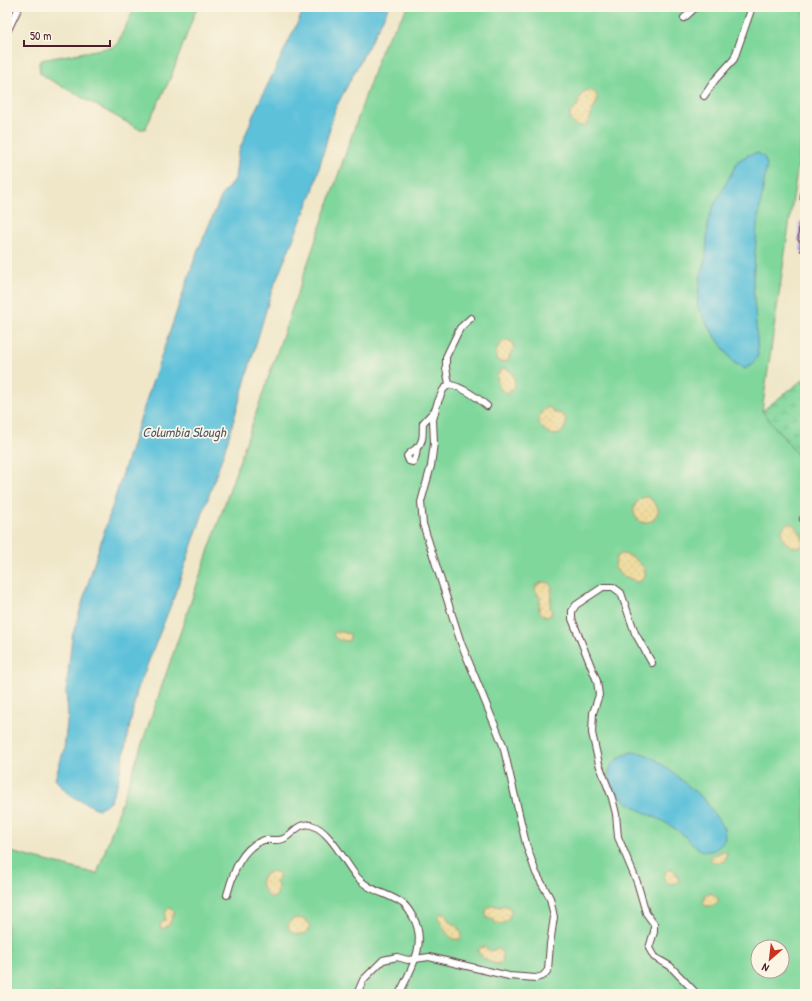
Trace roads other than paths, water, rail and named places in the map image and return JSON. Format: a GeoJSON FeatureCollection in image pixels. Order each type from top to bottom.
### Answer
{"type":"FeatureCollection","features":[{"type":"Feature","properties":{"kind":"lane"},"geometry":{"type":"LineString","coordinates":[[7,32],[19,7]]}},
{"type":"Feature","properties":{"kind":"lane"},"geometry":{"type":"LineString","coordinates":[[684,18],[696,7]]}},
{"type":"Feature","properties":{"kind":"lane"},"geometry":{"type":"LineString","coordinates":[[704,96],[715,80],[734,60],[752,7]]}},
{"type":"Feature","properties":{"kind":"lane"},"geometry":{"type":"LineString","coordinates":[[449,384],[446,368],[446,357],[460,328],[471,318]]}},
{"type":"Feature","properties":{"kind":"lane"},"geometry":{"type":"LineString","coordinates":[[449,384],[458,386],[487,406]]}},
{"type":"Feature","properties":{"kind":"lane"},"geometry":{"type":"LineString","coordinates":[[357,994],[363,980],[383,960],[397,957],[408,960],[429,957],[510,976],[536,978],[543,976],[548,970],[554,916],[550,898],[536,873],[526,844],[503,745],[461,643],[423,524],[421,502],[431,466],[434,443],[433,420],[443,390],[449,384]]}},
{"type":"Feature","properties":{"kind":"lane"},"geometry":{"type":"LineString","coordinates":[[417,447],[423,435],[422,423],[436,409]]}},
{"type":"Feature","properties":{"kind":"lane"},"geometry":{"type":"LineString","coordinates":[[652,663],[635,633],[620,593],[613,587],[603,587],[576,605],[572,611],[572,619],[597,680],[599,695],[593,713],[592,733],[598,764],[612,798],[616,814],[618,838],[637,882],[646,913],[654,924],[654,932],[649,948],[654,957],[670,966],[697,994]]}},
{"type":"Feature","properties":{"kind":"lane"},"geometry":{"type":"LineString","coordinates":[[226,895],[239,860],[256,843],[285,838],[302,825],[311,825],[318,829],[327,837],[358,877],[367,886],[402,903],[410,910],[416,921],[420,937],[418,951],[399,994]]}},
{"type":"Feature","properties":{"kind":"water","name":"Columbia Slough"},"geometry":{"type":"Polygon","coordinates":[[[305,7],[389,7],[335,109],[313,191],[271,293],[227,443],[174,597],[137,691],[118,782],[110,802],[98,809],[69,795],[55,779],[64,749],[68,714],[66,692],[72,637],[148,395],[196,255],[222,195],[235,179],[238,154],[254,113],[305,7]]]}},
{"type":"Feature","properties":{"kind":"water"},"geometry":{"type":"Polygon","coordinates":[[[758,153],[764,157],[767,164],[757,226],[753,281],[758,355],[753,364],[745,369],[733,362],[708,326],[697,305],[700,279],[706,257],[708,221],[713,207],[738,161],[748,155],[758,153]]]}},
{"type":"Feature","properties":{"kind":"water"},"geometry":{"type":"Polygon","coordinates":[[[631,752],[642,753],[655,759],[705,800],[724,829],[725,839],[719,846],[711,851],[699,849],[694,846],[684,835],[663,821],[635,807],[621,797],[610,780],[610,768],[615,761],[631,752]]]}}]}
